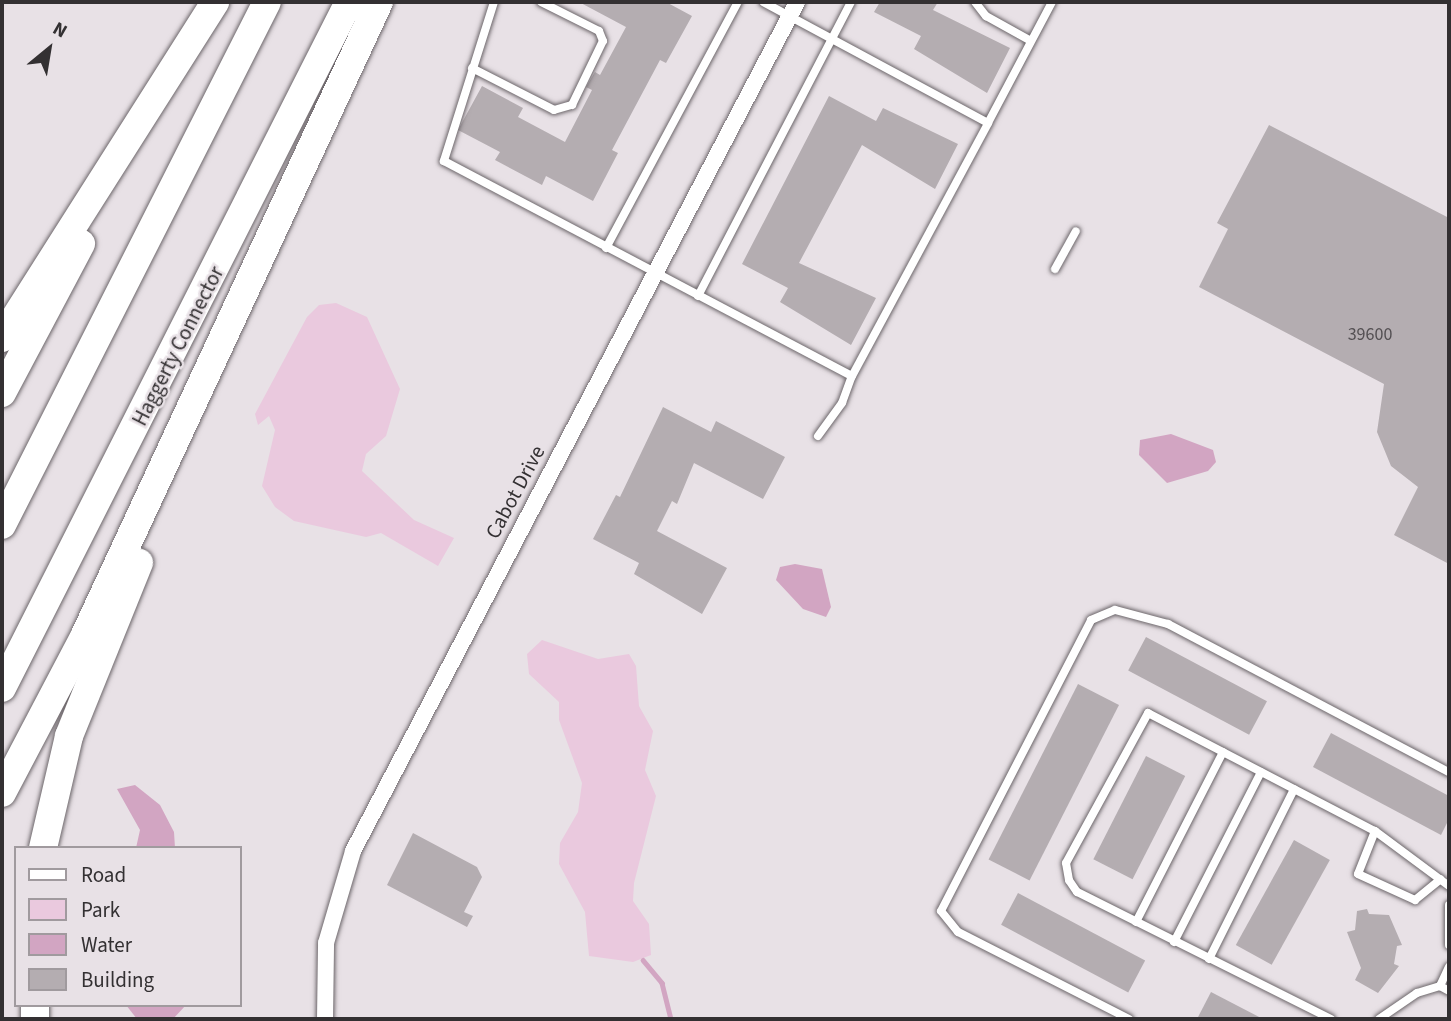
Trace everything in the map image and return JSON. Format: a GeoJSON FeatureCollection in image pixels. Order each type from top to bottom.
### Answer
{"type":"FeatureCollection","features":[{"type":"Feature","properties":{"kind":"highway"},"geometry":{"type":"LineString","coordinates":[[2,338],[168,81],[215,2]]}},
{"type":"Feature","properties":{"kind":"highway"},"geometry":{"type":"LineString","coordinates":[[2,525],[267,2]]}},
{"type":"Feature","properties":{"kind":"highway","name":"Haggerty Connector"},"geometry":{"type":"LineString","coordinates":[[2,688],[349,2]]}},
{"type":"Feature","properties":{"kind":"highway"},"geometry":{"type":"LineString","coordinates":[[2,793],[84,637],[379,2]]}},
{"type":"Feature","properties":{"kind":"highway"},"geometry":{"type":"LineString","coordinates":[[2,393],[168,81]]}},
{"type":"Feature","properties":{"kind":"highway"},"geometry":{"type":"LineString","coordinates":[[43,846],[69,736],[185,449],[221,344]]}},
{"type":"Feature","properties":{"kind":"street","name":"Cabot Drive"},"geometry":{"type":"LineString","coordinates":[[325,1019],[326,943],[354,851],[797,2]]}},
{"type":"Feature","properties":{"kind":"lane"},"geometry":{"type":"LineString","coordinates":[[494,2],[444,160],[653,274],[852,376]]}},
{"type":"Feature","properties":{"kind":"lane"},"geometry":{"type":"LineString","coordinates":[[472,68],[554,110],[572,106],[603,41],[598,31],[541,2]]}},
{"type":"Feature","properties":{"kind":"lane"},"geometry":{"type":"LineString","coordinates":[[606,248],[738,2]]}},
{"type":"Feature","properties":{"kind":"lane"},"geometry":{"type":"LineString","coordinates":[[762,2],[988,122]]}},
{"type":"Feature","properties":{"kind":"lane"},"geometry":{"type":"LineString","coordinates":[[698,296],[851,2]]}},
{"type":"Feature","properties":{"kind":"lane"},"geometry":{"type":"LineString","coordinates":[[975,2],[986,16],[1031,41]]}},
{"type":"Feature","properties":{"kind":"lane"},"geometry":{"type":"LineString","coordinates":[[818,436],[842,402],[852,376],[1052,2]]}},
{"type":"Feature","properties":{"kind":"lane"},"geometry":{"type":"LineString","coordinates":[[1055,269],[1076,231]]}},
{"type":"Feature","properties":{"kind":"lane"},"geometry":{"type":"LineString","coordinates":[[1129,1019],[958,932],[941,911],[1091,621],[1115,610],[1168,624],[1449,772]]}},
{"type":"Feature","properties":{"kind":"lane"},"geometry":{"type":"LineString","coordinates":[[1331,1019],[1077,892],[1066,863],[1148,713],[1375,831],[1449,886]]}},
{"type":"Feature","properties":{"kind":"lane"},"geometry":{"type":"LineString","coordinates":[[1136,922],[1223,752]]}},
{"type":"Feature","properties":{"kind":"lane"},"geometry":{"type":"LineString","coordinates":[[1174,942],[1261,772]]}},
{"type":"Feature","properties":{"kind":"lane"},"geometry":{"type":"LineString","coordinates":[[1209,959],[1294,789]]}},
{"type":"Feature","properties":{"kind":"lane"},"geometry":{"type":"LineString","coordinates":[[1375,831],[1358,874],[1415,900],[1441,879]]}},
{"type":"Feature","properties":{"kind":"lane"},"geometry":{"type":"LineString","coordinates":[[1449,905],[1449,945]]}},
{"type":"Feature","properties":{"kind":"lane"},"geometry":{"type":"LineString","coordinates":[[1440,986],[1449,967]]}},
{"type":"Feature","properties":{"kind":"lane"},"geometry":{"type":"LineString","coordinates":[[1379,1019],[1417,993],[1440,986],[1449,991]]}},
{"type":"Feature","properties":{"kind":"green space"},"geometry":{"type":"Polygon","coordinates":[[[336,303],[367,317],[400,389],[386,436],[366,454],[362,471],[414,520],[454,538],[438,566],[381,533],[366,537],[294,521],[275,507],[262,486],[275,430],[269,416],[258,425],[255,414],[307,317],[319,305],[336,303]]]}},
{"type":"Feature","properties":{"kind":"green space"},"geometry":{"type":"Polygon","coordinates":[[[542,640],[598,659],[629,654],[636,666],[639,706],[653,731],[645,770],[656,796],[634,883],[633,901],[649,924],[651,955],[633,962],[589,956],[585,912],[559,864],[560,843],[578,812],[582,783],[559,720],[559,702],[529,674],[527,654],[542,640]]]}},
{"type":"Feature","properties":{"kind":"water"},"geometry":{"type":"Polygon","coordinates":[[[1171,434],[1213,450],[1216,462],[1208,471],[1167,483],[1139,455],[1140,440],[1171,434]]]}},
{"type":"Feature","properties":{"kind":"water"},"geometry":{"type":"Polygon","coordinates":[[[795,564],[822,569],[831,607],[826,617],[803,609],[776,580],[780,567],[795,564]]]}},
{"type":"Feature","properties":{"kind":"water"},"geometry":{"type":"Polygon","coordinates":[[[135,785],[160,805],[174,832],[175,846],[136,846],[140,830],[117,789],[135,785]]]}},
{"type":"Feature","properties":{"kind":"water"},"geometry":{"type":"Polygon","coordinates":[[[128,1007],[184,1007],[173,1019],[137,1019],[128,1007]]]}},
{"type":"Feature","properties":{"kind":"building"},"geometry":{"type":"Polygon","coordinates":[[[579,2],[666,2],[692,16],[666,63],[660,60],[612,150],[618,153],[593,201],[546,176],[542,185],[495,160],[500,152],[458,130],[482,86],[523,108],[518,117],[565,142],[592,90],[586,87],[595,72],[600,75],[626,27],[579,2]]]}},
{"type":"Feature","properties":{"kind":"building"},"geometry":{"type":"Polygon","coordinates":[[[880,2],[938,2],[933,10],[1010,48],[987,93],[914,49],[921,36],[874,12],[880,2]]]}},
{"type":"Feature","properties":{"kind":"building"},"geometry":{"type":"Polygon","coordinates":[[[829,96],[876,121],[883,108],[958,144],[935,189],[862,145],[799,263],[876,298],[851,345],[780,302],[788,288],[742,264],[829,96]]]}},
{"type":"Feature","properties":{"kind":"building"},"geometry":{"type":"Polygon","coordinates":[[[1269,125],[1449,218],[1449,564],[1394,535],[1418,487],[1391,466],[1377,432],[1384,384],[1199,287],[1228,229],[1217,223],[1269,125]]]}},
{"type":"Feature","properties":{"kind":"building"},"geometry":{"type":"Polygon","coordinates":[[[663,407],[711,432],[716,421],[785,457],[763,499],[694,463],[677,504],[672,501],[657,531],[727,568],[702,614],[634,574],[639,563],[593,539],[616,495],[620,497],[663,407]]]}},
{"type":"Feature","properties":{"kind":"building"},"geometry":{"type":"Polygon","coordinates":[[[1146,637],[1267,701],[1249,735],[1128,671],[1146,637]]]}},
{"type":"Feature","properties":{"kind":"building"},"geometry":{"type":"Polygon","coordinates":[[[1078,684],[1119,705],[1030,880],[989,860],[1078,684]]]}},
{"type":"Feature","properties":{"kind":"building"},"geometry":{"type":"Polygon","coordinates":[[[1331,733],[1449,796],[1449,819],[1441,835],[1313,767],[1331,733]]]}},
{"type":"Feature","properties":{"kind":"building"},"geometry":{"type":"Polygon","coordinates":[[[1146,756],[1185,776],[1133,879],[1093,859],[1146,756]]]}},
{"type":"Feature","properties":{"kind":"building"},"geometry":{"type":"Polygon","coordinates":[[[413,833],[477,867],[482,877],[464,912],[473,916],[467,927],[387,885],[413,833]]]}},
{"type":"Feature","properties":{"kind":"building"},"geometry":{"type":"Polygon","coordinates":[[[1294,840],[1330,860],[1272,965],[1236,945],[1294,840]]]}},
{"type":"Feature","properties":{"kind":"building"},"geometry":{"type":"Polygon","coordinates":[[[1018,893],[1145,961],[1128,992],[1001,925],[1018,893]]]}},
{"type":"Feature","properties":{"kind":"building"},"geometry":{"type":"Polygon","coordinates":[[[1367,909],[1369,914],[1389,915],[1402,945],[1397,946],[1394,964],[1399,966],[1378,993],[1355,980],[1361,968],[1347,932],[1355,930],[1357,911],[1367,909]]]}},
{"type":"Feature","properties":{"kind":"building"},"geometry":{"type":"Polygon","coordinates":[[[1211,992],[1263,1019],[1197,1019],[1211,992]]]}},
{"type":"Feature","properties":{"kind":"waterway"},"geometry":{"type":"LineString","coordinates":[[643,960],[662,983],[671,1019]]}}]}
